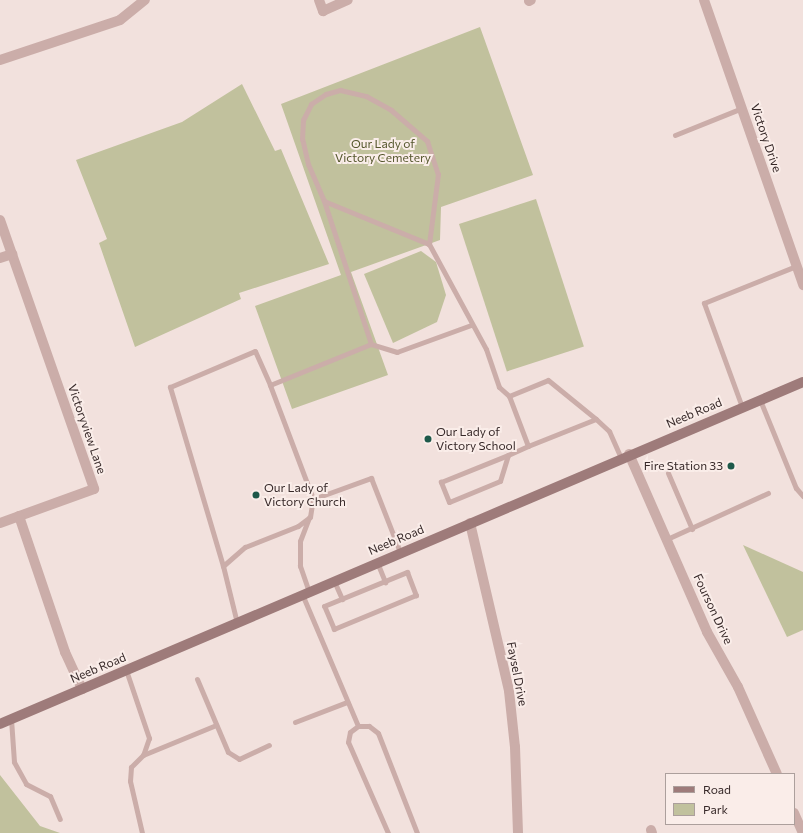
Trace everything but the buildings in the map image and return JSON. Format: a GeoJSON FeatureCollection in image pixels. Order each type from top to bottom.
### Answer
{"type":"FeatureCollection","features":[{"type":"Feature","properties":{"kind":"street"},"geometry":{"type":"LineString","coordinates":[[0,60],[120,20],[145,0]]}},
{"type":"Feature","properties":{"kind":"street"},"geometry":{"type":"LineString","coordinates":[[319,0],[322,11],[348,0]]}},
{"type":"Feature","properties":{"kind":"street","name":"Victory Drive"},"geometry":{"type":"LineString","coordinates":[[704,0],[803,285]]}},
{"type":"Feature","properties":{"kind":"street","name":"Victoryview Lane"},"geometry":{"type":"LineString","coordinates":[[0,220],[94,489],[19,516]]}},
{"type":"Feature","properties":{"kind":"street"},"geometry":{"type":"LineString","coordinates":[[0,258],[12,254]]}},
{"type":"Feature","properties":{"kind":"street","name":"Neeb Road"},"geometry":{"type":"LineString","coordinates":[[0,724],[625,456],[803,382]]}},
{"type":"Feature","properties":{"kind":"street","name":"Fourson Drive"},"geometry":{"type":"LineString","coordinates":[[625,456],[667,539],[707,632],[738,687],[777,773]]}},
{"type":"Feature","properties":{"kind":"street"},"geometry":{"type":"LineString","coordinates":[[0,523],[19,516],[65,652],[82,689]]}},
{"type":"Feature","properties":{"kind":"street","name":"Faysel Drive"},"geometry":{"type":"LineString","coordinates":[[470,523],[509,691],[515,747],[518,833]]}},
{"type":"Feature","properties":{"kind":"street"},"geometry":{"type":"LineString","coordinates":[[795,815],[803,833]]}},
{"type":"Feature","properties":{"kind":"lane"},"geometry":{"type":"LineString","coordinates":[[371,344],[324,200],[308,164],[302,139],[303,120],[311,104],[326,94],[340,90],[366,96],[391,110],[427,141],[438,174],[429,244],[471,325],[486,349],[499,387],[510,396],[528,446]]}},
{"type":"Feature","properties":{"kind":"lane"},"geometry":{"type":"LineString","coordinates":[[675,135],[742,108]]}},
{"type":"Feature","properties":{"kind":"lane"},"geometry":{"type":"LineString","coordinates":[[324,200],[429,244]]}},
{"type":"Feature","properties":{"kind":"lane"},"geometry":{"type":"LineString","coordinates":[[742,407],[704,303],[796,266]]}},
{"type":"Feature","properties":{"kind":"lane"},"geometry":{"type":"LineString","coordinates":[[270,385],[371,344],[397,352],[471,325]]}},
{"type":"Feature","properties":{"kind":"lane"},"geometry":{"type":"LineString","coordinates":[[237,623],[223,566],[170,387],[255,351],[270,385],[313,499],[310,517],[300,541],[300,566],[306,593],[347,702],[358,726]]}},
{"type":"Feature","properties":{"kind":"lane"},"geometry":{"type":"LineString","coordinates":[[510,396],[548,380],[609,431],[625,456]]}},
{"type":"Feature","properties":{"kind":"lane"},"geometry":{"type":"LineString","coordinates":[[760,400],[796,488],[803,496]]}},
{"type":"Feature","properties":{"kind":"lane"},"geometry":{"type":"LineString","coordinates":[[508,455],[500,481],[449,502],[441,482],[596,419]]}},
{"type":"Feature","properties":{"kind":"lane"},"geometry":{"type":"LineString","coordinates":[[668,473],[692,529]]}},
{"type":"Feature","properties":{"kind":"lane"},"geometry":{"type":"LineString","coordinates":[[313,499],[372,478],[400,552]]}},
{"type":"Feature","properties":{"kind":"lane"},"geometry":{"type":"LineString","coordinates":[[667,539],[692,529],[768,493]]}},
{"type":"Feature","properties":{"kind":"lane"},"geometry":{"type":"LineString","coordinates":[[223,566],[245,547],[298,526],[310,517]]}},
{"type":"Feature","properties":{"kind":"lane"},"geometry":{"type":"LineString","coordinates":[[377,562],[385,582]]}},
{"type":"Feature","properties":{"kind":"lane"},"geometry":{"type":"LineString","coordinates":[[407,572],[416,594],[334,629],[324,606],[385,582],[407,572]]}},
{"type":"Feature","properties":{"kind":"lane"},"geometry":{"type":"LineString","coordinates":[[334,581],[342,599]]}},
{"type":"Feature","properties":{"kind":"lane"},"geometry":{"type":"LineString","coordinates":[[126,670],[149,738],[143,755]]}},
{"type":"Feature","properties":{"kind":"lane"},"geometry":{"type":"LineString","coordinates":[[197,679],[228,752],[239,759],[269,745]]}},
{"type":"Feature","properties":{"kind":"lane"},"geometry":{"type":"LineString","coordinates":[[295,722],[347,702]]}},
{"type":"Feature","properties":{"kind":"lane"},"geometry":{"type":"LineString","coordinates":[[12,719],[14,762],[26,784],[50,796],[60,819]]}},
{"type":"Feature","properties":{"kind":"lane"},"geometry":{"type":"LineString","coordinates":[[142,833],[130,781],[131,767],[143,755],[216,725]]}},
{"type":"Feature","properties":{"kind":"lane"},"geometry":{"type":"LineString","coordinates":[[388,833],[348,742],[350,732],[358,726],[369,726],[378,733],[416,833]]}},
{"type":"Feature","properties":{"kind":"green space","name":"Our Lady of Victory Cemetery"},"geometry":{"type":"Polygon","coordinates":[[[480,27],[533,175],[441,207],[440,240],[351,272],[388,375],[292,409],[255,306],[341,275],[281,104],[480,27]]]}},
{"type":"Feature","properties":{"kind":"green space"},"geometry":{"type":"Polygon","coordinates":[[[242,84],[275,151],[281,149],[329,264],[239,293],[241,299],[135,347],[99,243],[107,239],[76,160],[182,122],[242,84]]]}},
{"type":"Feature","properties":{"kind":"green space"},"geometry":{"type":"Polygon","coordinates":[[[536,199],[584,346],[507,371],[459,224],[536,199]]]}},
{"type":"Feature","properties":{"kind":"green space"},"geometry":{"type":"Polygon","coordinates":[[[421,251],[436,262],[446,295],[437,322],[393,343],[364,274],[421,251]]]}},
{"type":"Feature","properties":{"kind":"green space"},"geometry":{"type":"Polygon","coordinates":[[[743,545],[803,572],[803,630],[787,637],[743,545]]]}},
{"type":"Feature","properties":{"kind":"green space"},"geometry":{"type":"Polygon","coordinates":[[[0,775],[40,826],[60,833],[0,833],[0,775]]]}},
{"type":"Feature","properties":{"kind":"place","name":"Our Lady of Victory School"},"geometry":{"type":"Point","coordinates":[428,439]}},
{"type":"Feature","properties":{"kind":"place","name":"Fire Station 33"},"geometry":{"type":"Point","coordinates":[731,466]}},
{"type":"Feature","properties":{"kind":"place","name":"Our Lady of Victory Church"},"geometry":{"type":"Point","coordinates":[256,495]}}]}
